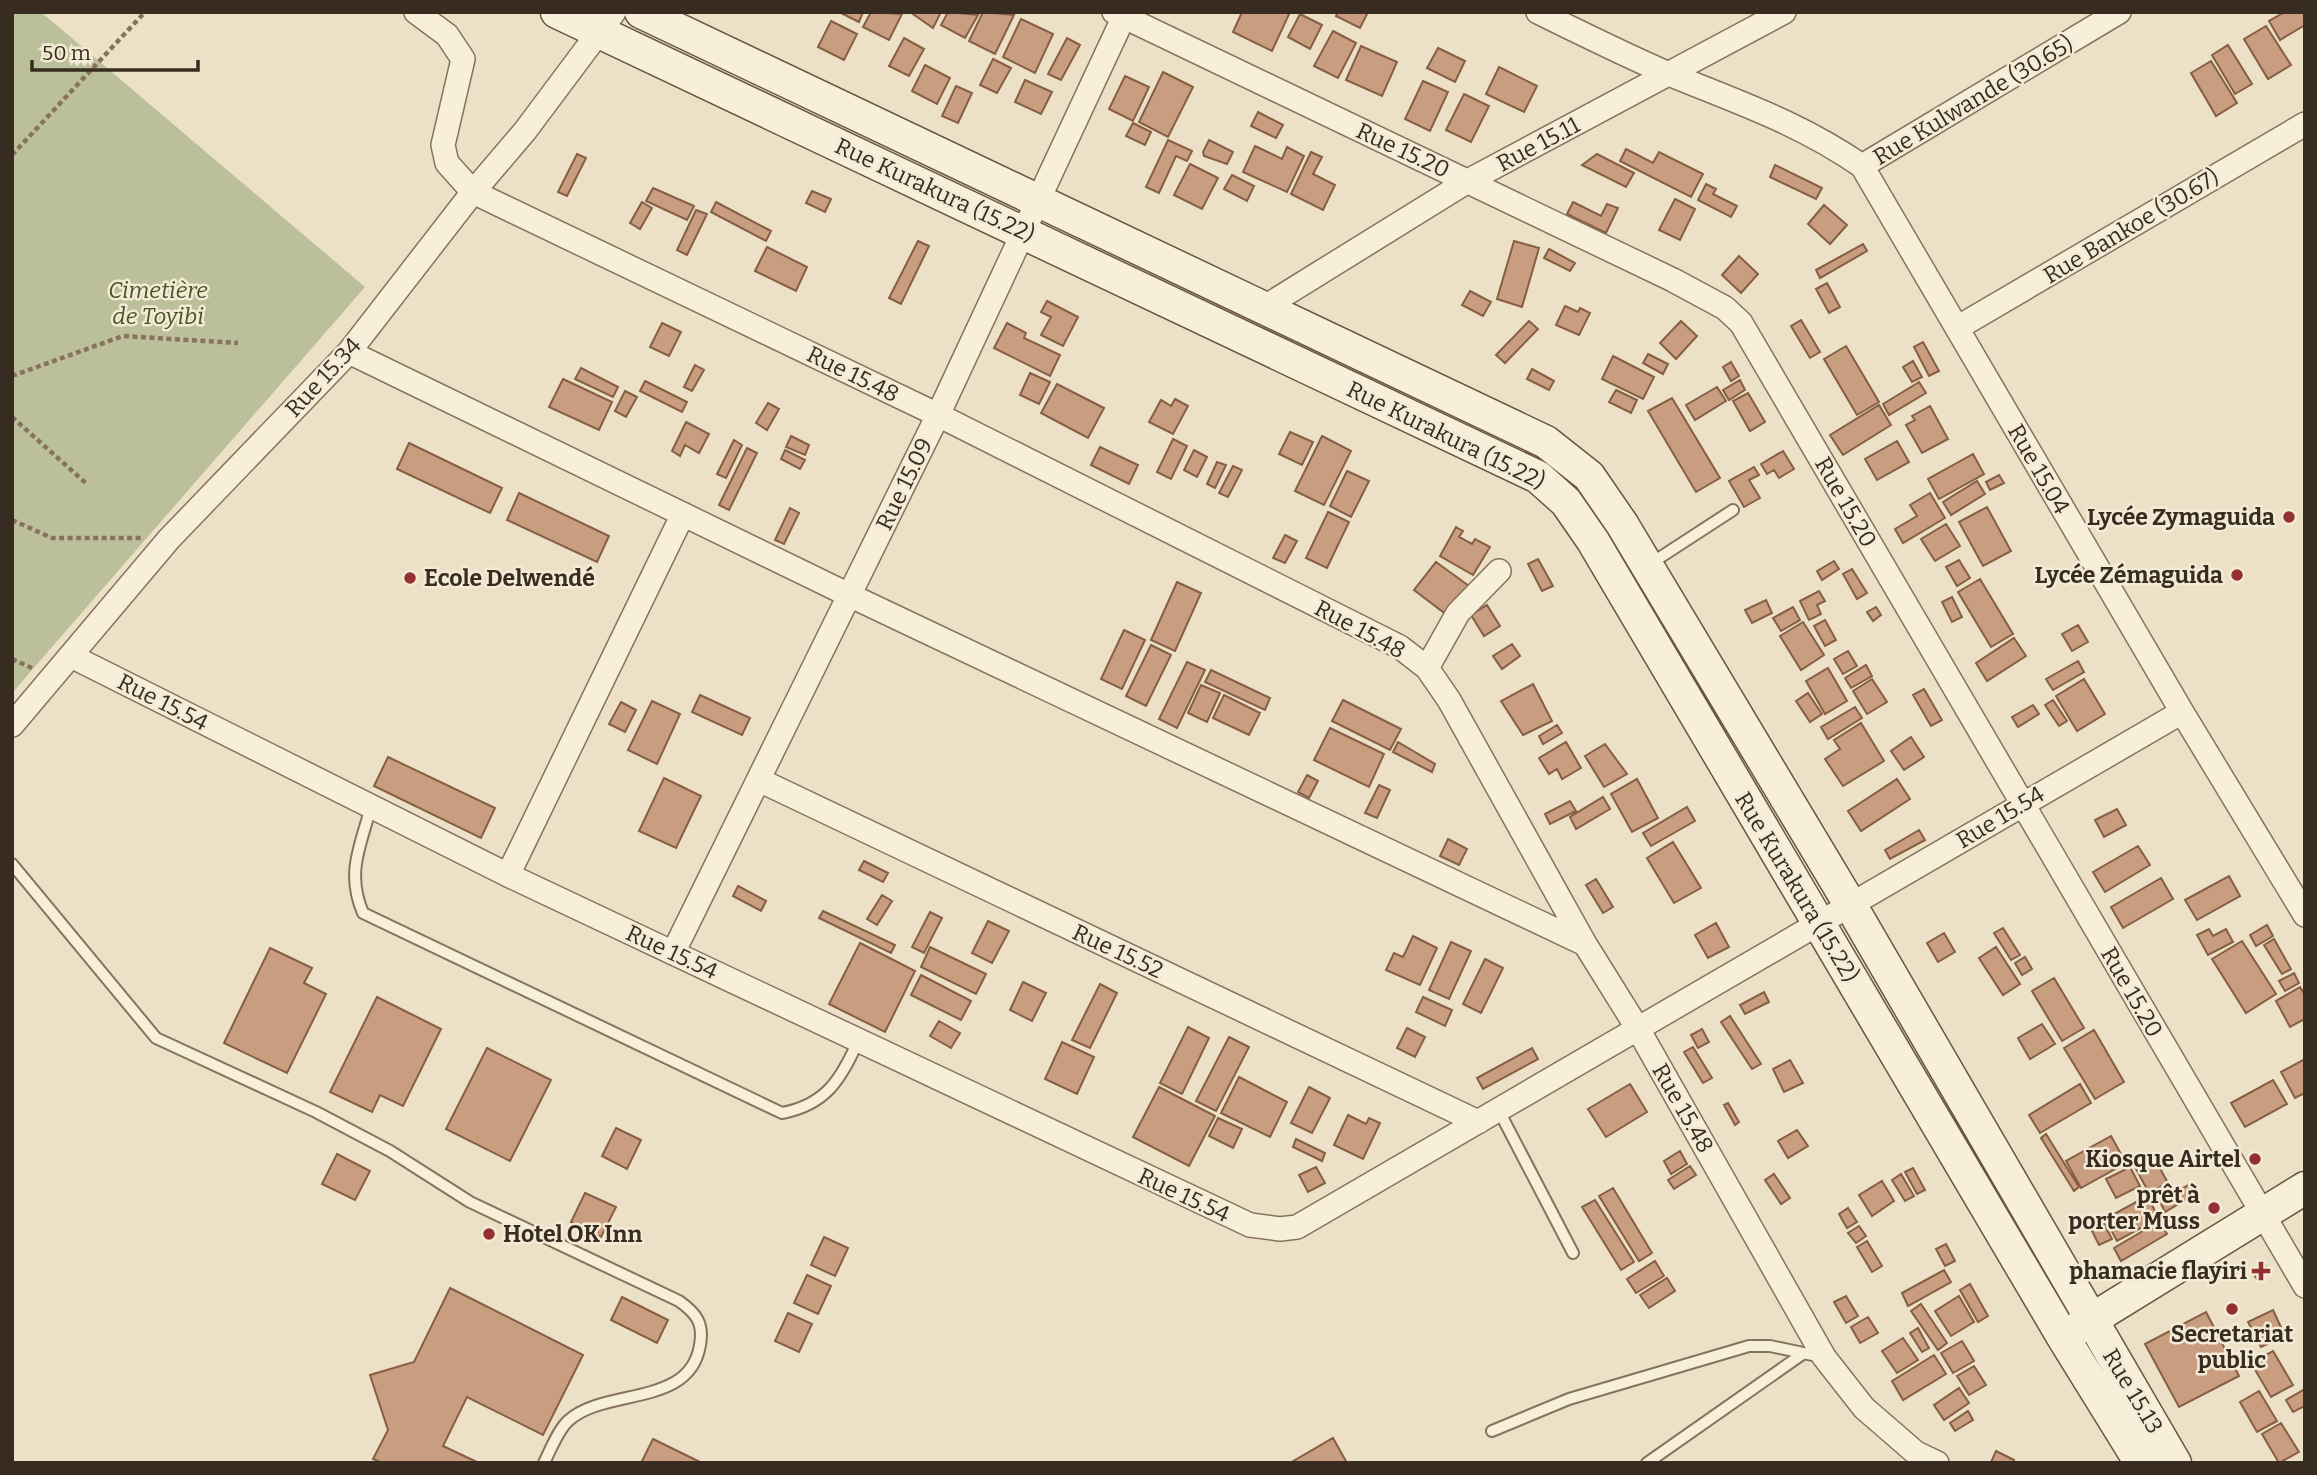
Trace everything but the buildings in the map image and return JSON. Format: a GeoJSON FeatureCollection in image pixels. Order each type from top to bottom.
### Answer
{"type":"FeatureCollection","features":[{"type":"Feature","properties":{"kind":"main road","name":"Rue Kurakura (15.22)"},"geometry":{"type":"LineString","coordinates":[[557,12],[607,22],[1220,328],[1458,437],[1554,488],[1593,541],[2063,1337]]}},
{"type":"Feature","properties":{"kind":"main road","name":"Rue Kurakura (15.22)"},"geometry":{"type":"LineString","coordinates":[[641,12],[1546,442],[1589,476],[1648,566],[1850,906],[2090,1320]]}},
{"type":"Feature","properties":{"kind":"main road"},"geometry":{"type":"LineString","coordinates":[[2063,1337],[2305,1188]]}},
{"type":"Feature","properties":{"kind":"main road","name":"Rue 15.13"},"geometry":{"type":"LineString","coordinates":[[2090,1320],[2175,1463]]}},
{"type":"Feature","properties":{"kind":"main road","name":"Rue 15.13"},"geometry":{"type":"LineString","coordinates":[[2063,1337],[2141,1463]]}},
{"type":"Feature","properties":{"kind":"street"},"geometry":{"type":"LineString","coordinates":[[416,12],[447,35],[463,59],[463,70],[443,145],[447,163],[473,192]]}},
{"type":"Feature","properties":{"kind":"street"},"geometry":{"type":"LineString","coordinates":[[1538,12],[1670,74],[1788,121],[1824,139],[1862,166]]}},
{"type":"Feature","properties":{"kind":"street","name":"Rue 15.11"},"geometry":{"type":"LineString","coordinates":[[1263,308],[1468,181],[1784,12]]}},
{"type":"Feature","properties":{"kind":"street","name":"Rue Kulwande (30.65)"},"geometry":{"type":"LineString","coordinates":[[1862,166],[2119,12]]}},
{"type":"Feature","properties":{"kind":"street","name":"Rue 15.09"},"geometry":{"type":"LineString","coordinates":[[673,953],[938,415],[1121,14]]}},
{"type":"Feature","properties":{"kind":"street","name":"Rue 15.20"},"geometry":{"type":"LineString","coordinates":[[1121,14],[1704,296],[1725,308],[1741,323],[2305,1286]]}},
{"type":"Feature","properties":{"kind":"street","name":"Rue 15.34"},"geometry":{"type":"LineString","coordinates":[[12,725],[169,538],[349,352],[473,192],[525,131],[607,22]]}},
{"type":"Feature","properties":{"kind":"street","name":"Rue Bankoe (30.67)"},"geometry":{"type":"LineString","coordinates":[[1957,328],[2305,124]]}},
{"type":"Feature","properties":{"kind":"street","name":"Rue 15.04"},"geometry":{"type":"LineString","coordinates":[[1862,166],[2182,712],[2305,915]]}},
{"type":"Feature","properties":{"kind":"street","name":"Rue 15.48"},"geometry":{"type":"LineString","coordinates":[[473,192],[938,415],[1400,647],[1427,668],[1449,700],[1585,944],[1638,1028],[1814,1355],[1914,1458],[1937,1463]]}},
{"type":"Feature","properties":{"kind":"street"},"geometry":{"type":"LineString","coordinates":[[349,352],[849,595],[1585,944]]}},
{"type":"Feature","properties":{"kind":"street"},"geometry":{"type":"LineString","coordinates":[[508,875],[683,514]]}},
{"type":"Feature","properties":{"kind":"street"},"geometry":{"type":"LineString","coordinates":[[1427,668],[1458,613],[1499,571]]}},
{"type":"Feature","properties":{"kind":"street","name":"Rue 15.54"},"geometry":{"type":"LineString","coordinates":[[71,656],[508,875],[858,1041],[1250,1225],[1280,1229],[1297,1227],[2182,712]]}},
{"type":"Feature","properties":{"kind":"street","name":"Rue 15.52"},"geometry":{"type":"LineString","coordinates":[[759,780],[1478,1122]]}},
{"type":"Feature","properties":{"kind":"lane"},"geometry":{"type":"LineString","coordinates":[[1648,566],[1732,510]]}},
{"type":"Feature","properties":{"kind":"lane"},"geometry":{"type":"LineString","coordinates":[[371,807],[353,890],[363,913],[782,1113],[803,1109],[826,1095],[858,1041]]}},
{"type":"Feature","properties":{"kind":"lane"},"geometry":{"type":"LineString","coordinates":[[12,864],[156,1038],[316,1112],[390,1151],[470,1202],[679,1301],[696,1313],[702,1332],[698,1357],[684,1376],[658,1391],[596,1406],[568,1421],[544,1463]]}},
{"type":"Feature","properties":{"kind":"lane"},"geometry":{"type":"LineString","coordinates":[[1499,1111],[1573,1253]]}},
{"type":"Feature","properties":{"kind":"lane"},"geometry":{"type":"LineString","coordinates":[[1492,1431],[1569,1399],[1749,1346],[1770,1346],[1814,1355]]}},
{"type":"Feature","properties":{"kind":"lane"},"geometry":{"type":"LineString","coordinates":[[1647,1463],[1814,1355]]}},
{"type":"Feature","properties":{"kind":"path"},"geometry":{"type":"LineString","coordinates":[[12,155],[145,12]]}},
{"type":"Feature","properties":{"kind":"path"},"geometry":{"type":"LineString","coordinates":[[12,376],[123,337],[238,343]]}},
{"type":"Feature","properties":{"kind":"path"},"geometry":{"type":"LineString","coordinates":[[12,417],[88,485]]}},
{"type":"Feature","properties":{"kind":"path"},"geometry":{"type":"LineString","coordinates":[[12,520],[52,538],[169,538]]}},
{"type":"Feature","properties":{"kind":"green space","name":"Cimetière de Toyibi"},"geometry":{"type":"Polygon","coordinates":[[[12,12],[41,12],[365,287],[12,693],[12,12]]]}},
{"type":"Feature","properties":{"kind":"place","name":"Lycée Zymaguida"},"geometry":{"type":"Point","coordinates":[2289,517]}},
{"type":"Feature","properties":{"kind":"place","name":"Lycée Zémaguida"},"geometry":{"type":"Point","coordinates":[2237,575]}},
{"type":"Feature","properties":{"kind":"place","name":"Ecole Delwendé"},"geometry":{"type":"Point","coordinates":[410,578]}},
{"type":"Feature","properties":{"kind":"place","name":"Kiosque Airtel"},"geometry":{"type":"Point","coordinates":[2255,1159]}},
{"type":"Feature","properties":{"kind":"place","name":"prêt à porter Muss"},"geometry":{"type":"Point","coordinates":[2214,1208]}},
{"type":"Feature","properties":{"kind":"place","name":"Hotel OK Inn"},"geometry":{"type":"Point","coordinates":[489,1234]}},
{"type":"Feature","properties":{"kind":"place","name":"phamacie flayiri"},"geometry":{"type":"Point","coordinates":[2261,1271]}},
{"type":"Feature","properties":{"kind":"place","name":"Secretariat public"},"geometry":{"type":"Point","coordinates":[2232,1309]}}]}
